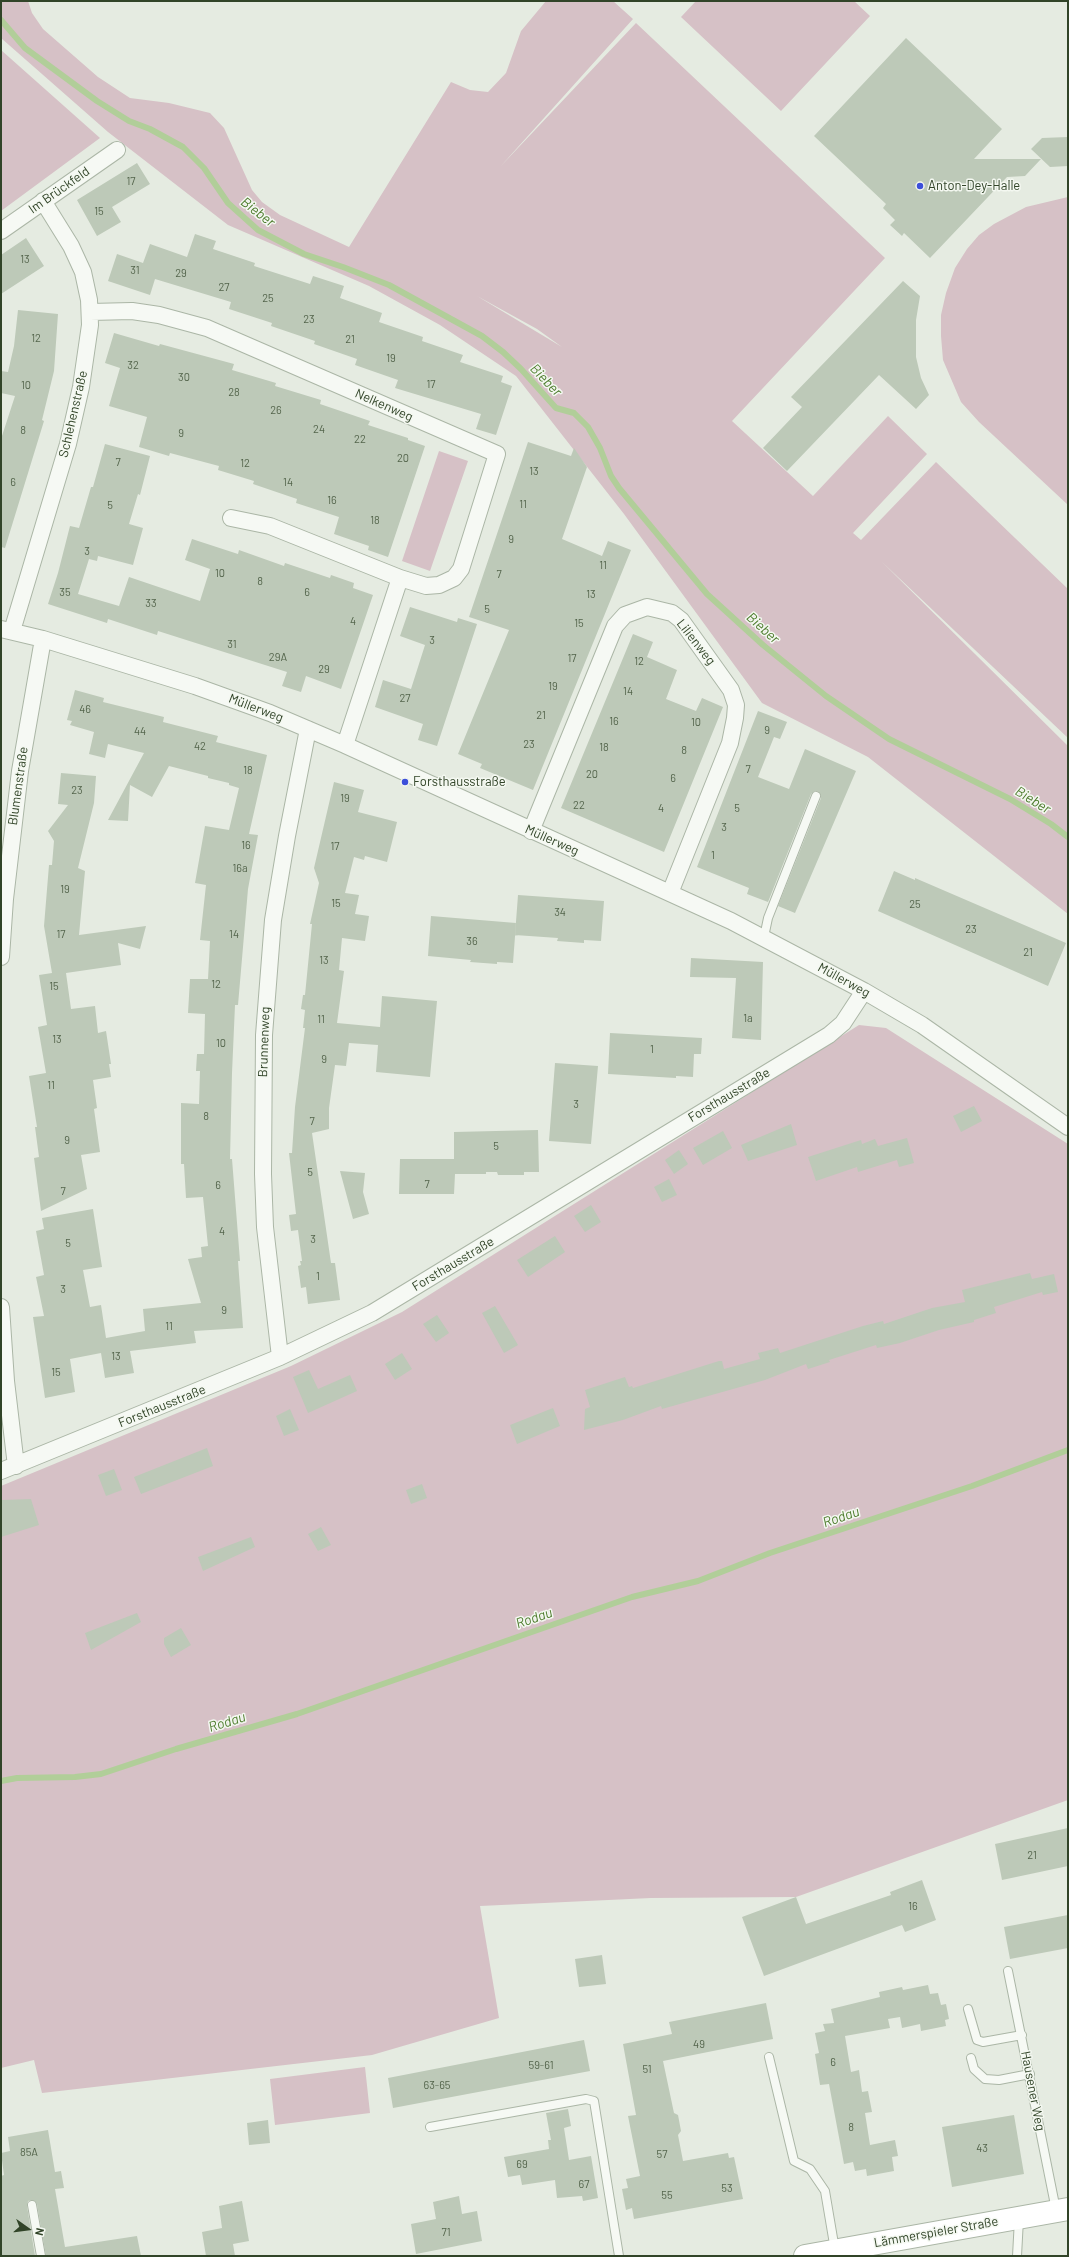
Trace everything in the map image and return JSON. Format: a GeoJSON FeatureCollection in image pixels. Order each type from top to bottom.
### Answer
{"type":"FeatureCollection","features":[{"type":"Feature","properties":{"kind":"main road","name":"Lämmerspieler Straße"},"geometry":{"type":"LineString","coordinates":[[805,2256],[1062,2210]]}},
{"type":"Feature","properties":{"kind":"street","name":"Im Brückfeld"},"geometry":{"type":"LineString","coordinates":[[1,231],[117,150]]}},
{"type":"Feature","properties":{"kind":"street","name":"Schlehenstraße"},"geometry":{"type":"LineString","coordinates":[[6,630],[68,444],[81,387],[90,312],[86,286],[78,260],[43,201]]}},
{"type":"Feature","properties":{"kind":"street","name":"Nelkenweg"},"geometry":{"type":"LineString","coordinates":[[90,312],[139,312],[159,315],[207,328],[497,454],[460,569],[454,578],[440,585],[426,586],[400,578],[270,526],[231,518]]}},
{"type":"Feature","properties":{"kind":"street"},"geometry":{"type":"LineString","coordinates":[[345,745],[400,578]]}},
{"type":"Feature","properties":{"kind":"street","name":"Lilienweg"},"geometry":{"type":"LineString","coordinates":[[531,831],[615,626],[625,616],[647,607],[672,613],[681,620],[731,690],[736,705],[730,742],[670,893]]}},
{"type":"Feature","properties":{"kind":"street","name":"Müllerweg"},"geometry":{"type":"LineString","coordinates":[[6,630],[43,639],[234,699],[345,745],[670,893],[764,937],[864,991],[922,1025],[1068,1127]]}},
{"type":"Feature","properties":{"kind":"street","name":"Blumenstraße"},"geometry":{"type":"LineString","coordinates":[[1,957],[3,899],[22,756],[43,639]]}},
{"type":"Feature","properties":{"kind":"street","name":"Brunnenweg"},"geometry":{"type":"LineString","coordinates":[[280,1358],[265,1227],[263,1158],[264,1036],[273,920],[287,836],[308,729]]}},
{"type":"Feature","properties":{"kind":"street","name":"Forsthausstraße"},"geometry":{"type":"LineString","coordinates":[[1,1471],[280,1358],[379,1309],[829,1034],[844,1023],[864,991]]}},
{"type":"Feature","properties":{"kind":"street"},"geometry":{"type":"LineString","coordinates":[[1,1307],[6,1381],[16,1466]]}},
{"type":"Feature","properties":{"kind":"lane"},"geometry":{"type":"LineString","coordinates":[[764,937],[768,918],[816,796]]}},
{"type":"Feature","properties":{"kind":"lane","name":"Hausener Weg"},"geometry":{"type":"LineString","coordinates":[[1008,1971],[1030,2074],[1062,2210]]}},
{"type":"Feature","properties":{"kind":"lane"},"geometry":{"type":"LineString","coordinates":[[968,2009],[977,2040],[983,2042],[1022,2035]]}},
{"type":"Feature","properties":{"kind":"lane"},"geometry":{"type":"LineString","coordinates":[[769,2057],[794,2161],[810,2169],[825,2191],[836,2250]]}},
{"type":"Feature","properties":{"kind":"lane"},"geometry":{"type":"LineString","coordinates":[[971,2058],[974,2069],[986,2079],[999,2080],[1030,2074]]}},
{"type":"Feature","properties":{"kind":"lane"},"geometry":{"type":"LineString","coordinates":[[430,2127],[586,2099],[594,2101],[619,2256]]}},
{"type":"Feature","properties":{"kind":"lane"},"geometry":{"type":"LineString","coordinates":[[32,2205],[41,2256]]}},
{"type":"Feature","properties":{"kind":"lane"},"geometry":{"type":"LineString","coordinates":[[1017,2256],[1019,2217]]}},
{"type":"Feature","properties":{"kind":"shaded area"},"geometry":{"type":"Polygon","coordinates":[[[1,1],[28,1],[32,13],[43,29],[98,77],[130,98],[169,103],[210,113],[224,128],[252,190],[262,202],[280,215],[349,247],[451,82],[470,90],[488,92],[506,73],[521,31],[546,1],[613,1],[633,19],[500,167],[636,23],[885,258],[732,421],[813,496],[888,416],[927,454],[853,533],[861,540],[936,462],[1068,589],[1068,738],[881,561],[1068,746],[1068,914],[868,757],[762,703],[624,514],[516,376],[440,325],[369,286],[228,225],[108,132],[1,38],[1,1]],[[477,296],[562,347],[537,329],[477,296]]]}},
{"type":"Feature","properties":{"kind":"shaded area"},"geometry":{"type":"Polygon","coordinates":[[[696,1],[854,1],[870,16],[781,111],[681,17],[696,1]]]}},
{"type":"Feature","properties":{"kind":"shaded area"},"geometry":{"type":"Polygon","coordinates":[[[1,50],[100,138],[1,211],[1,50]]]}},
{"type":"Feature","properties":{"kind":"shaded area"},"geometry":{"type":"Polygon","coordinates":[[[1068,197],[1068,505],[979,422],[961,402],[943,360],[941,315],[946,293],[955,268],[967,249],[979,235],[994,224],[1026,207],[1068,197]]]}},
{"type":"Feature","properties":{"kind":"shaded area"},"geometry":{"type":"Polygon","coordinates":[[[439,451],[468,461],[430,571],[402,561],[439,451]]]}},
{"type":"Feature","properties":{"kind":"shaded area"},"geometry":{"type":"Polygon","coordinates":[[[859,1025],[886,1028],[1068,1144],[1068,1800],[796,1897],[651,1898],[480,1906],[499,2018],[372,2055],[42,2093],[34,2060],[1,2068],[1,1486],[291,1366],[402,1312],[859,1025]]]}},
{"type":"Feature","properties":{"kind":"shaded area"},"geometry":{"type":"Polygon","coordinates":[[[365,2067],[370,2113],[275,2125],[270,2079],[365,2067]]]}},
{"type":"Feature","properties":{"kind":"building"},"geometry":{"type":"Polygon","coordinates":[[[906,38],[1002,129],[974,159],[1041,159],[1025,176],[1007,177],[930,258],[904,233],[902,236],[890,225],[895,220],[883,208],[886,204],[814,136],[906,38]]]}},
{"type":"Feature","properties":{"kind":"building"},"geometry":{"type":"Polygon","coordinates":[[[1068,137],[1068,166],[1050,167],[1031,149],[1042,138],[1068,137]]]}},
{"type":"Feature","properties":{"kind":"building"},"geometry":{"type":"Polygon","coordinates":[[[137,163],[150,184],[112,207],[121,222],[97,236],[77,200],[137,163]]]}},
{"type":"Feature","properties":{"kind":"building"},"geometry":{"type":"Polygon","coordinates":[[[195,234],[216,241],[213,249],[255,263],[254,266],[310,284],[313,276],[344,286],[340,298],[382,313],[379,322],[423,337],[422,341],[463,355],[460,362],[503,376],[501,382],[512,386],[496,435],[476,429],[481,414],[395,388],[398,380],[355,365],[357,359],[314,344],[315,341],[271,326],[272,323],[229,309],[231,302],[155,279],[150,295],[108,281],[117,254],[143,263],[150,244],[187,257],[195,234]]]}},
{"type":"Feature","properties":{"kind":"building"},"geometry":{"type":"Polygon","coordinates":[[[26,238],[44,266],[1,294],[1,255],[26,238]]]}},
{"type":"Feature","properties":{"kind":"building"},"geometry":{"type":"Polygon","coordinates":[[[903,281],[920,296],[916,320],[916,357],[921,378],[929,395],[916,409],[879,375],[787,471],[763,448],[802,407],[791,397],[903,281]]]}},
{"type":"Feature","properties":{"kind":"building"},"geometry":{"type":"Polygon","coordinates":[[[18,310],[58,314],[54,371],[42,420],[44,421],[5,548],[1,547],[1,439],[15,396],[1,393],[1,371],[8,372],[14,346],[18,310]]]}},
{"type":"Feature","properties":{"kind":"building"},"geometry":{"type":"Polygon","coordinates":[[[114,333],[159,346],[160,344],[234,364],[232,370],[276,383],[275,386],[321,400],[320,404],[370,421],[368,425],[408,438],[408,440],[425,446],[388,557],[368,550],[369,546],[334,534],[339,517],[296,503],[297,499],[253,484],[254,481],[218,470],[219,466],[170,453],[169,456],[139,447],[147,417],[109,406],[120,368],[105,363],[114,333]]]}},
{"type":"Feature","properties":{"kind":"building"},"geometry":{"type":"Polygon","coordinates":[[[528,442],[571,456],[574,448],[587,467],[562,539],[602,556],[608,541],[631,550],[533,790],[480,768],[482,764],[458,754],[509,630],[469,617],[528,442]]]}},
{"type":"Feature","properties":{"kind":"building"},"geometry":{"type":"Polygon","coordinates":[[[105,444],[150,456],[140,495],[138,494],[129,524],[143,528],[133,565],[98,556],[97,561],[89,559],[78,594],[119,606],[129,577],[200,601],[210,569],[185,560],[192,539],[238,554],[239,550],[284,566],[285,563],[330,578],[331,575],[354,583],[353,588],[373,595],[341,689],[306,676],[301,692],[282,686],[287,672],[158,631],[157,635],[108,619],[107,623],[48,604],[58,573],[70,526],[79,528],[91,487],[93,487],[105,444]]]}},
{"type":"Feature","properties":{"kind":"building"},"geometry":{"type":"Polygon","coordinates":[[[410,607],[457,622],[458,618],[477,624],[437,746],[418,740],[423,724],[375,707],[383,680],[411,689],[425,645],[400,636],[410,607]]]}},
{"type":"Feature","properties":{"kind":"building"},"geometry":{"type":"Polygon","coordinates":[[[633,634],[653,642],[647,657],[677,670],[666,699],[696,711],[702,698],[723,707],[664,852],[561,808],[633,634]]]}},
{"type":"Feature","properties":{"kind":"building"},"geometry":{"type":"Polygon","coordinates":[[[75,690],[104,698],[103,702],[164,717],[163,722],[218,736],[216,742],[267,755],[249,834],[258,835],[248,889],[238,1005],[235,1005],[232,1073],[230,1159],[232,1159],[240,1261],[238,1261],[243,1328],[194,1331],[196,1343],[130,1351],[134,1373],[105,1378],[101,1353],[70,1359],[75,1392],[45,1398],[33,1317],[44,1316],[36,1277],[44,1275],[36,1231],[44,1229],[42,1218],[93,1209],[102,1267],[83,1270],[90,1307],[101,1305],[106,1338],[145,1331],[143,1309],[201,1303],[188,1259],[202,1257],[201,1247],[208,1246],[203,1197],[186,1198],[184,1164],[181,1164],[181,1103],[199,1104],[200,1071],[196,1071],[197,1054],[204,1054],[205,1014],[188,1013],[190,979],[208,979],[210,941],[200,940],[206,885],[195,883],[205,826],[229,830],[239,788],[229,785],[229,783],[208,778],[208,776],[169,766],[152,797],[130,785],[128,821],[108,820],[144,753],[108,744],[105,758],[89,754],[94,732],[70,725],[72,721],[67,720],[75,690]]]}},
{"type":"Feature","properties":{"kind":"building"},"geometry":{"type":"Polygon","coordinates":[[[758,711],[787,722],[780,739],[774,737],[758,777],[789,789],[805,749],[856,771],[795,913],[778,906],[821,798],[818,791],[811,794],[768,902],[747,894],[749,888],[697,867],[758,711]]]}},
{"type":"Feature","properties":{"kind":"building"},"geometry":{"type":"Polygon","coordinates":[[[61,773],[96,776],[94,803],[78,868],[85,871],[79,935],[146,926],[140,949],[118,943],[121,965],[66,973],[71,1009],[95,1006],[98,1033],[106,1031],[111,1064],[109,1064],[111,1077],[93,1080],[97,1108],[94,1109],[100,1152],[81,1155],[87,1189],[41,1211],[34,1158],[39,1157],[35,1127],[37,1127],[29,1076],[46,1073],[38,1027],[47,1025],[39,975],[52,973],[44,926],[49,865],[52,865],[54,841],[48,831],[68,805],[58,804],[61,773]]]}},
{"type":"Feature","properties":{"kind":"building"},"geometry":{"type":"Polygon","coordinates":[[[334,782],[364,790],[358,812],[397,822],[387,862],[365,856],[364,860],[354,857],[345,893],[359,895],[355,914],[369,916],[365,941],[342,938],[339,970],[344,971],[337,1023],[380,1027],[382,996],[437,1001],[430,1077],[376,1072],[378,1045],[349,1043],[346,1066],[335,1065],[329,1108],[329,1129],[312,1133],[331,1263],[335,1263],[340,1300],[308,1304],[306,1287],[301,1288],[298,1266],[301,1265],[300,1261],[302,1261],[298,1230],[291,1231],[289,1215],[296,1214],[289,1153],[292,1153],[295,1107],[305,1028],[303,1028],[305,1010],[301,1009],[303,995],[305,995],[312,924],[310,924],[319,883],[314,868],[334,782]]]}},
{"type":"Feature","properties":{"kind":"building"},"geometry":{"type":"Polygon","coordinates":[[[894,871],[915,880],[915,878],[1066,943],[1048,986],[878,911],[894,871]]]}},
{"type":"Feature","properties":{"kind":"building"},"geometry":{"type":"Polygon","coordinates":[[[518,895],[604,901],[601,941],[584,940],[584,943],[557,941],[558,938],[515,935],[518,895]]]}},
{"type":"Feature","properties":{"kind":"building"},"geometry":{"type":"Polygon","coordinates":[[[431,916],[516,923],[513,963],[497,962],[497,964],[470,962],[471,960],[428,956],[431,916]]]}},
{"type":"Feature","properties":{"kind":"building"},"geometry":{"type":"Polygon","coordinates":[[[691,958],[763,962],[761,1040],[732,1038],[736,978],[690,977],[691,958]]]}},
{"type":"Feature","properties":{"kind":"building"},"geometry":{"type":"Polygon","coordinates":[[[610,1033],[702,1038],[701,1054],[694,1054],[693,1077],[676,1076],[676,1078],[608,1074],[610,1033]]]}},
{"type":"Feature","properties":{"kind":"building"},"geometry":{"type":"Polygon","coordinates":[[[555,1063],[598,1066],[591,1144],[549,1141],[555,1063]]]}},
{"type":"Feature","properties":{"kind":"building"},"geometry":{"type":"Polygon","coordinates":[[[974,1106],[982,1121],[961,1132],[953,1116],[974,1106]]]}},
{"type":"Feature","properties":{"kind":"building"},"geometry":{"type":"Polygon","coordinates":[[[791,1124],[797,1145],[748,1161],[741,1145],[791,1124]]]}},
{"type":"Feature","properties":{"kind":"building"},"geometry":{"type":"Polygon","coordinates":[[[538,1130],[539,1172],[524,1172],[524,1175],[498,1175],[497,1172],[486,1172],[486,1174],[455,1174],[454,1194],[399,1194],[400,1159],[454,1159],[454,1132],[538,1130]]]}},
{"type":"Feature","properties":{"kind":"building"},"geometry":{"type":"Polygon","coordinates":[[[723,1131],[732,1148],[703,1165],[693,1148],[723,1131]]]}},
{"type":"Feature","properties":{"kind":"building"},"geometry":{"type":"Polygon","coordinates":[[[907,1138],[914,1163],[899,1167],[897,1160],[858,1172],[857,1167],[816,1181],[808,1157],[861,1140],[862,1144],[875,1139],[878,1146],[907,1138]]]}},
{"type":"Feature","properties":{"kind":"building"},"geometry":{"type":"Polygon","coordinates":[[[679,1150],[688,1164],[674,1174],[665,1160],[679,1150]]]}},
{"type":"Feature","properties":{"kind":"building"},"geometry":{"type":"Polygon","coordinates":[[[340,1171],[365,1173],[363,1192],[369,1214],[353,1219],[340,1171]]]}},
{"type":"Feature","properties":{"kind":"building"},"geometry":{"type":"Polygon","coordinates":[[[669,1179],[677,1195],[662,1202],[654,1187],[669,1179]]]}},
{"type":"Feature","properties":{"kind":"building"},"geometry":{"type":"Polygon","coordinates":[[[591,1205],[601,1222],[585,1232],[574,1216],[591,1205]]]}},
{"type":"Feature","properties":{"kind":"building"},"geometry":{"type":"Polygon","coordinates":[[[555,1236],[565,1252],[528,1277],[517,1260],[555,1236]]]}},
{"type":"Feature","properties":{"kind":"building"},"geometry":{"type":"Polygon","coordinates":[[[1030,1273],[1032,1279],[1054,1274],[1058,1292],[1043,1295],[1042,1292],[994,1307],[996,1313],[974,1320],[974,1322],[939,1330],[900,1343],[877,1348],[876,1345],[829,1360],[830,1362],[808,1369],[806,1364],[765,1380],[662,1409],[661,1406],[623,1420],[584,1430],[585,1409],[590,1407],[585,1390],[625,1377],[629,1387],[632,1386],[633,1388],[719,1361],[722,1361],[724,1369],[760,1359],[758,1353],[778,1348],[780,1353],[863,1326],[883,1321],[884,1324],[932,1308],[965,1302],[962,1290],[1030,1273]]]}},
{"type":"Feature","properties":{"kind":"building"},"geometry":{"type":"Polygon","coordinates":[[[495,1306],[518,1345],[504,1353],[482,1313],[495,1306]]]}},
{"type":"Feature","properties":{"kind":"building"},"geometry":{"type":"Polygon","coordinates":[[[437,1315],[449,1333],[436,1342],[423,1324],[437,1315]]]}},
{"type":"Feature","properties":{"kind":"building"},"geometry":{"type":"Polygon","coordinates":[[[402,1353],[412,1369],[395,1380],[385,1364],[402,1353]]]}},
{"type":"Feature","properties":{"kind":"building"},"geometry":{"type":"Polygon","coordinates":[[[309,1370],[318,1389],[350,1375],[357,1391],[308,1413],[293,1377],[309,1370]]]}},
{"type":"Feature","properties":{"kind":"building"},"geometry":{"type":"Polygon","coordinates":[[[553,1408],[560,1426],[517,1444],[510,1425],[553,1408]]]}},
{"type":"Feature","properties":{"kind":"building"},"geometry":{"type":"Polygon","coordinates":[[[290,1409],[299,1430],[284,1436],[276,1416],[290,1409]]]}},
{"type":"Feature","properties":{"kind":"building"},"geometry":{"type":"Polygon","coordinates":[[[207,1448],[213,1466],[141,1494],[134,1477],[207,1448]]]}},
{"type":"Feature","properties":{"kind":"building"},"geometry":{"type":"Polygon","coordinates":[[[114,1469],[122,1490],[106,1496],[98,1475],[114,1469]]]}},
{"type":"Feature","properties":{"kind":"building"},"geometry":{"type":"Polygon","coordinates":[[[422,1484],[427,1498],[411,1504],[406,1490],[422,1484]]]}},
{"type":"Feature","properties":{"kind":"building"},"geometry":{"type":"Polygon","coordinates":[[[31,1499],[39,1525],[1,1537],[1,1500],[31,1499]]]}},
{"type":"Feature","properties":{"kind":"building"},"geometry":{"type":"Polygon","coordinates":[[[321,1527],[331,1545],[318,1551],[308,1534],[321,1527]]]}},
{"type":"Feature","properties":{"kind":"building"},"geometry":{"type":"Polygon","coordinates":[[[251,1537],[255,1547],[203,1571],[198,1557],[251,1537]]]}},
{"type":"Feature","properties":{"kind":"building"},"geometry":{"type":"Polygon","coordinates":[[[137,1613],[141,1622],[91,1650],[85,1633],[137,1613]]]}},
{"type":"Feature","properties":{"kind":"building"},"geometry":{"type":"Polygon","coordinates":[[[181,1628],[191,1645],[171,1657],[164,1644],[164,1638],[181,1628]]]}},
{"type":"Feature","properties":{"kind":"building"},"geometry":{"type":"Polygon","coordinates":[[[1068,1828],[1068,1866],[1002,1880],[995,1844],[1068,1828]]]}},
{"type":"Feature","properties":{"kind":"building"},"geometry":{"type":"Polygon","coordinates":[[[922,1880],[936,1920],[905,1932],[902,1925],[764,1976],[742,1917],[796,1897],[806,1924],[891,1895],[890,1892],[922,1880]]]}},
{"type":"Feature","properties":{"kind":"building"},"geometry":{"type":"Polygon","coordinates":[[[1068,1915],[1068,1948],[1010,1959],[1004,1927],[1068,1915]]]}},
{"type":"Feature","properties":{"kind":"building"},"geometry":{"type":"Polygon","coordinates":[[[602,1955],[606,1984],[579,1987],[575,1959],[602,1955]]]}},
{"type":"Feature","properties":{"kind":"building"},"geometry":{"type":"Polygon","coordinates":[[[928,1985],[930,1994],[938,1993],[941,2005],[946,2004],[949,2019],[945,2020],[946,2026],[921,2031],[920,2024],[902,2028],[900,2017],[888,2019],[890,2028],[845,2036],[851,2072],[859,2070],[862,2092],[868,2091],[872,2112],[865,2113],[870,2145],[895,2140],[898,2156],[892,2157],[894,2171],[867,2176],[866,2169],[855,2171],[853,2162],[844,2164],[829,2084],[820,2085],[815,2054],[819,2053],[815,2033],[825,2031],[823,2024],[834,2023],[831,2009],[880,1997],[879,1992],[902,1987],[903,1990],[928,1985]]]}},
{"type":"Feature","properties":{"kind":"building"},"geometry":{"type":"Polygon","coordinates":[[[766,2003],[773,2039],[663,2061],[674,2113],[678,2115],[681,2131],[678,2135],[683,2161],[728,2153],[729,2158],[734,2157],[743,2199],[634,2219],[632,2208],[626,2210],[622,2189],[628,2188],[626,2179],[640,2176],[628,2116],[636,2115],[623,2044],[672,2034],[669,2022],[766,2003]]]}},
{"type":"Feature","properties":{"kind":"building"},"geometry":{"type":"Polygon","coordinates":[[[584,2040],[590,2071],[393,2108],[388,2078],[584,2040]]]}},
{"type":"Feature","properties":{"kind":"building"},"geometry":{"type":"Polygon","coordinates":[[[568,2109],[571,2126],[564,2128],[569,2160],[591,2156],[598,2198],[583,2201],[582,2196],[557,2198],[555,2180],[522,2185],[520,2175],[508,2177],[504,2157],[549,2149],[548,2140],[551,2140],[546,2113],[568,2109]]]}},
{"type":"Feature","properties":{"kind":"building"},"geometry":{"type":"Polygon","coordinates":[[[1014,2115],[1024,2174],[952,2187],[942,2127],[1014,2115]]]}},
{"type":"Feature","properties":{"kind":"building"},"geometry":{"type":"Polygon","coordinates":[[[268,2120],[270,2143],[249,2145],[247,2123],[268,2120]]]}},
{"type":"Feature","properties":{"kind":"building"},"geometry":{"type":"Polygon","coordinates":[[[48,2130],[55,2172],[61,2171],[64,2188],[55,2189],[65,2247],[137,2236],[141,2256],[46,2256],[37,2204],[31,2200],[28,2201],[27,2206],[35,2256],[1,2256],[1,2176],[4,2175],[1,2153],[10,2151],[8,2137],[48,2130]]]}},
{"type":"Feature","properties":{"kind":"building"},"geometry":{"type":"Polygon","coordinates":[[[459,2196],[462,2214],[477,2211],[482,2241],[416,2254],[411,2224],[436,2219],[433,2202],[459,2196]]]}},
{"type":"Feature","properties":{"kind":"building"},"geometry":{"type":"Polygon","coordinates":[[[242,2201],[249,2241],[233,2244],[235,2256],[206,2256],[202,2232],[222,2228],[219,2206],[242,2201]]]}},
{"type":"Feature","properties":{"kind":"waterway","name":"Bieber"},"geometry":{"type":"LineString","coordinates":[[1,20],[25,48],[97,101],[129,121],[150,129],[183,147],[204,168],[228,203],[258,230],[304,254],[389,285],[482,336],[503,352],[521,369],[556,408],[574,413],[588,427],[600,448],[611,476],[619,488],[707,594],[763,645],[826,696],[889,739],[1010,799],[1051,824],[1068,837]]}},
{"type":"Feature","properties":{"kind":"waterway","name":"Rodau"},"geometry":{"type":"LineString","coordinates":[[1,1781],[17,1778],[75,1777],[101,1774],[176,1749],[297,1714],[632,1597],[698,1581],[770,1553],[972,1486],[1068,1450]]}},
{"type":"Feature","properties":{"kind":"place","name":"Anton-Dey-Halle"},"geometry":{"type":"Point","coordinates":[920,186]}},
{"type":"Feature","properties":{"kind":"place","name":"Forsthausstraße"},"geometry":{"type":"Point","coordinates":[405,782]}}]}
